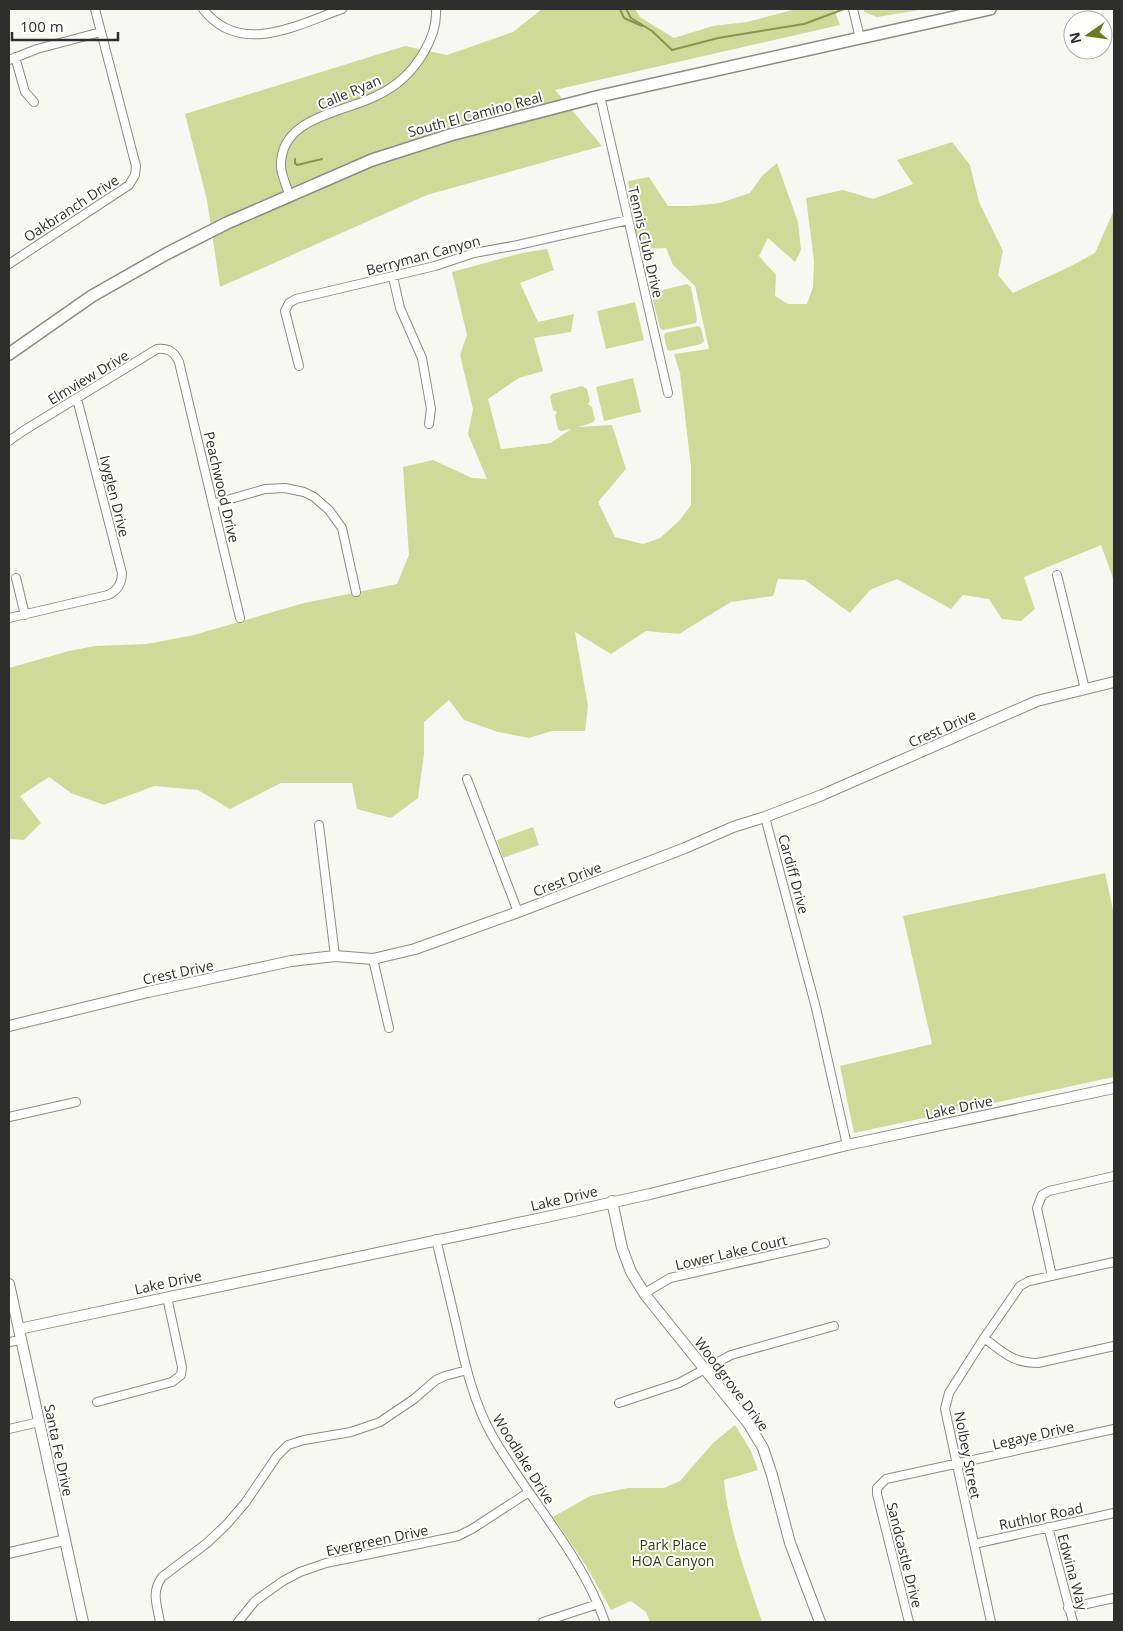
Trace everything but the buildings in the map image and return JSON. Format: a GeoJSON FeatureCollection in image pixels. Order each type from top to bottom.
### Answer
{"type":"FeatureCollection","features":[{"type":"Feature","properties":{"kind":"main road","name":"South El Camino Real"},"geometry":{"type":"LineString","coordinates":[[9,354],[92,296],[166,254],[227,223],[372,160],[450,135],[600,96],[990,9]]}},
{"type":"Feature","properties":{"kind":"street"},"geometry":{"type":"LineString","coordinates":[[34,102],[25,92],[12,58],[37,49],[101,32],[95,9]]}},
{"type":"Feature","properties":{"kind":"street"},"geometry":{"type":"LineString","coordinates":[[203,9],[210,18],[233,32],[262,35],[274,33],[342,9]]}},
{"type":"Feature","properties":{"kind":"street","name":"Calle Ryan"},"geometry":{"type":"LineString","coordinates":[[289,195],[281,167],[282,157],[289,138],[301,126],[376,97],[399,82],[418,61],[431,40],[436,9]]}},
{"type":"Feature","properties":{"kind":"street"},"geometry":{"type":"LineString","coordinates":[[853,9],[860,38]]}},
{"type":"Feature","properties":{"kind":"street","name":"Oakbranch Drive"},"geometry":{"type":"LineString","coordinates":[[9,264],[129,185],[135,175],[136,166],[101,32]]}},
{"type":"Feature","properties":{"kind":"street","name":"Tennis Club Drive"},"geometry":{"type":"LineString","coordinates":[[600,96],[668,393]]}},
{"type":"Feature","properties":{"kind":"street","name":"Berryman Canyon"},"geometry":{"type":"LineString","coordinates":[[299,366],[285,315],[289,303],[296,299],[435,266],[474,252],[518,245],[628,220]]}},
{"type":"Feature","properties":{"kind":"street"},"geometry":{"type":"LineString","coordinates":[[393,277],[400,308],[422,358],[431,409],[429,424]]}},
{"type":"Feature","properties":{"kind":"street","name":"Elmview Drive"},"geometry":{"type":"LineString","coordinates":[[9,441],[157,349],[165,348],[171,351],[176,355],[179,362]]}},
{"type":"Feature","properties":{"kind":"street","name":"Peachwood Drive"},"geometry":{"type":"LineString","coordinates":[[179,362],[240,618]]}},
{"type":"Feature","properties":{"kind":"street","name":"Ivyglen Drive"},"geometry":{"type":"LineString","coordinates":[[25,614],[108,595],[114,592],[122,580],[122,573],[78,399]]}},
{"type":"Feature","properties":{"kind":"street"},"geometry":{"type":"LineString","coordinates":[[213,504],[265,489],[275,488],[304,492],[314,498],[329,510],[342,528],[356,592]]}},
{"type":"Feature","properties":{"kind":"street"},"geometry":{"type":"LineString","coordinates":[[1057,574],[1085,689]]}},
{"type":"Feature","properties":{"kind":"street"},"geometry":{"type":"LineString","coordinates":[[9,618],[25,614],[16,578]]}},
{"type":"Feature","properties":{"kind":"street","name":"Crest Drive"},"geometry":{"type":"LineString","coordinates":[[9,1026],[148,992],[291,961],[335,956],[373,960],[415,949],[518,912],[686,848],[733,827],[830,792],[1037,701],[1114,682]]}},
{"type":"Feature","properties":{"kind":"street"},"geometry":{"type":"LineString","coordinates":[[467,778],[518,912]]}},
{"type":"Feature","properties":{"kind":"street","name":"Cardiff Drive"},"geometry":{"type":"LineString","coordinates":[[765,817],[799,937],[847,1145]]}},
{"type":"Feature","properties":{"kind":"street"},"geometry":{"type":"LineString","coordinates":[[319,825],[335,956]]}},
{"type":"Feature","properties":{"kind":"street"},"geometry":{"type":"LineString","coordinates":[[373,960],[389,1028]]}},
{"type":"Feature","properties":{"kind":"street","name":"Lake Drive"},"geometry":{"type":"LineString","coordinates":[[19,1328],[556,1215],[650,1194],[847,1145],[1114,1088]]}},
{"type":"Feature","properties":{"kind":"street"},"geometry":{"type":"LineString","coordinates":[[9,1117],[76,1102]]}},
{"type":"Feature","properties":{"kind":"street"},"geometry":{"type":"LineString","coordinates":[[1052,1276],[1037,1208],[1042,1195],[1049,1191],[1114,1176]]}},
{"type":"Feature","properties":{"kind":"street","name":"Woodgrove Drive"},"geometry":{"type":"LineString","coordinates":[[612,1201],[622,1248],[631,1272],[704,1370],[748,1423],[763,1448],[772,1474],[790,1543],[820,1622]]}},
{"type":"Feature","properties":{"kind":"street","name":"Woodlake Drive"},"geometry":{"type":"LineString","coordinates":[[436,1239],[467,1370],[483,1417],[528,1492],[578,1566],[598,1604],[604,1622]]}},
{"type":"Feature","properties":{"kind":"street","name":"Lower Lake Court"},"geometry":{"type":"LineString","coordinates":[[645,1293],[670,1278],[825,1243]]}},
{"type":"Feature","properties":{"kind":"street","name":"Nolbey Street"},"geometry":{"type":"LineString","coordinates":[[991,1622],[945,1409],[949,1393],[1020,1286],[1029,1281],[1114,1262]]}},
{"type":"Feature","properties":{"kind":"street","name":"Santa Fe Drive"},"geometry":{"type":"LineString","coordinates":[[9,1284],[82,1622]]}},
{"type":"Feature","properties":{"kind":"street"},"geometry":{"type":"LineString","coordinates":[[98,1402],[172,1382],[181,1375],[182,1366],[166,1297]]}},
{"type":"Feature","properties":{"kind":"street"},"geometry":{"type":"LineString","coordinates":[[619,1403],[679,1383],[731,1355],[834,1326]]}},
{"type":"Feature","properties":{"kind":"street"},"geometry":{"type":"LineString","coordinates":[[984,1338],[1014,1360],[1025,1363],[1038,1363],[1114,1346]]}},
{"type":"Feature","properties":{"kind":"street"},"geometry":{"type":"LineString","coordinates":[[9,1342],[22,1340]]}},
{"type":"Feature","properties":{"kind":"street"},"geometry":{"type":"LineString","coordinates":[[160,1622],[156,1588],[162,1577],[207,1543],[227,1524],[245,1503],[277,1456],[288,1445],[304,1440],[351,1432],[380,1422],[414,1399],[436,1380],[467,1370]]}},
{"type":"Feature","properties":{"kind":"street"},"geometry":{"type":"LineString","coordinates":[[9,1429],[39,1422]]}},
{"type":"Feature","properties":{"kind":"street","name":"Legaye Drive"},"geometry":{"type":"LineString","coordinates":[[877,1494],[877,1488],[886,1479],[1114,1430]]}},
{"type":"Feature","properties":{"kind":"street","name":"Evergreen Drive"},"geometry":{"type":"LineString","coordinates":[[238,1622],[255,1601],[282,1581],[300,1572],[326,1563],[458,1536],[472,1529],[528,1492]]}},
{"type":"Feature","properties":{"kind":"street","name":"Sandcastle Drive"},"geometry":{"type":"LineString","coordinates":[[877,1494],[908,1622]]}},
{"type":"Feature","properties":{"kind":"street","name":"Ruthlor Road"},"geometry":{"type":"LineString","coordinates":[[974,1544],[1114,1513]]}},
{"type":"Feature","properties":{"kind":"street","name":"Edwina Way"},"geometry":{"type":"LineString","coordinates":[[1048,1527],[1073,1622]]}},
{"type":"Feature","properties":{"kind":"street"},"geometry":{"type":"LineString","coordinates":[[9,1553],[65,1540]]}},
{"type":"Feature","properties":{"kind":"street"},"geometry":{"type":"LineString","coordinates":[[1068,1608],[1114,1598]]}},
{"type":"Feature","properties":{"kind":"street"},"geometry":{"type":"LineString","coordinates":[[543,1622],[598,1604]]}},
{"type":"Feature","properties":{"kind":"green space"},"geometry":{"type":"Polygon","coordinates":[[[542,9],[635,9],[640,17],[674,38],[713,26],[747,22],[796,9],[834,9],[840,25],[555,90],[602,146],[427,195],[220,287],[207,200],[185,114],[405,46],[447,55],[513,32],[542,9]]]}},
{"type":"Feature","properties":{"kind":"green space"},"geometry":{"type":"Polygon","coordinates":[[[864,9],[926,9],[877,17],[864,12],[864,9]]]}},
{"type":"Feature","properties":{"kind":"green space"},"geometry":{"type":"Polygon","coordinates":[[[952,142],[970,165],[979,202],[1003,251],[998,275],[1013,293],[1095,253],[1114,210],[1114,581],[1101,545],[1024,577],[1035,609],[1021,621],[1002,619],[989,599],[963,595],[951,609],[897,579],[870,590],[850,613],[805,580],[778,579],[773,596],[731,602],[679,634],[646,631],[611,654],[575,632],[588,706],[585,731],[552,731],[529,738],[498,732],[464,720],[449,700],[424,722],[424,754],[418,798],[391,818],[357,809],[352,783],[281,783],[230,809],[198,790],[154,786],[104,805],[71,793],[49,777],[20,796],[41,823],[24,840],[9,839],[9,668],[69,651],[95,646],[147,644],[194,635],[304,603],[397,584],[409,555],[403,467],[433,460],[472,478],[487,479],[468,434],[473,409],[460,355],[467,335],[452,272],[522,253],[547,249],[554,270],[520,283],[538,322],[574,314],[571,332],[534,338],[543,371],[519,378],[488,399],[501,449],[551,443],[571,429],[561,431],[558,429],[555,416],[557,412],[553,410],[550,397],[552,394],[582,386],[587,389],[590,401],[588,404],[592,407],[595,420],[592,423],[578,427],[612,425],[626,469],[598,502],[615,537],[643,544],[660,538],[679,521],[691,505],[691,467],[680,373],[674,354],[709,349],[695,286],[673,265],[666,248],[639,249],[628,181],[649,177],[668,206],[720,203],[750,193],[762,176],[777,163],[798,222],[801,250],[795,262],[768,238],[759,256],[776,275],[775,296],[788,304],[807,304],[813,287],[814,261],[806,198],[843,190],[873,199],[913,184],[897,160],[952,142]]]}},
{"type":"Feature","properties":{"kind":"green space"},"geometry":{"type":"Polygon","coordinates":[[[687,284],[691,287],[697,319],[696,323],[663,330],[660,328],[652,296],[655,292],[687,284]]]}},
{"type":"Feature","properties":{"kind":"green space"},"geometry":{"type":"Polygon","coordinates":[[[635,302],[644,340],[606,349],[597,311],[635,302]]]}},
{"type":"Feature","properties":{"kind":"green space"},"geometry":{"type":"Polygon","coordinates":[[[698,326],[701,328],[704,341],[701,344],[670,351],[667,349],[665,333],[698,326]]]}},
{"type":"Feature","properties":{"kind":"green space"},"geometry":{"type":"Polygon","coordinates":[[[633,378],[641,412],[604,421],[596,387],[633,378]]]}},
{"type":"Feature","properties":{"kind":"green space"},"geometry":{"type":"Polygon","coordinates":[[[533,827],[539,845],[503,858],[497,840],[533,827]]]}},
{"type":"Feature","properties":{"kind":"green space"},"geometry":{"type":"Polygon","coordinates":[[[1105,873],[1114,914],[1114,1077],[854,1133],[840,1066],[932,1044],[903,916],[1105,873]]]}},
{"type":"Feature","properties":{"kind":"green space","name":"Park Place HOA Canyon"},"geometry":{"type":"Polygon","coordinates":[[[735,1425],[751,1451],[758,1470],[724,1480],[726,1498],[739,1552],[762,1622],[650,1622],[646,1612],[631,1601],[611,1610],[585,1564],[553,1517],[590,1496],[628,1488],[664,1488],[680,1481],[713,1443],[735,1425]]]}},
{"type":"Feature","properties":{"kind":"waterway"},"geometry":{"type":"LineString","coordinates":[[620,9],[624,18],[642,26]]}},
{"type":"Feature","properties":{"kind":"waterway"},"geometry":{"type":"LineString","coordinates":[[626,9],[631,18],[652,31],[672,50],[718,38],[804,24],[844,9]]}},
{"type":"Feature","properties":{"kind":"waterway"},"geometry":{"type":"LineString","coordinates":[[295,159],[297,165],[322,159]]}}]}
